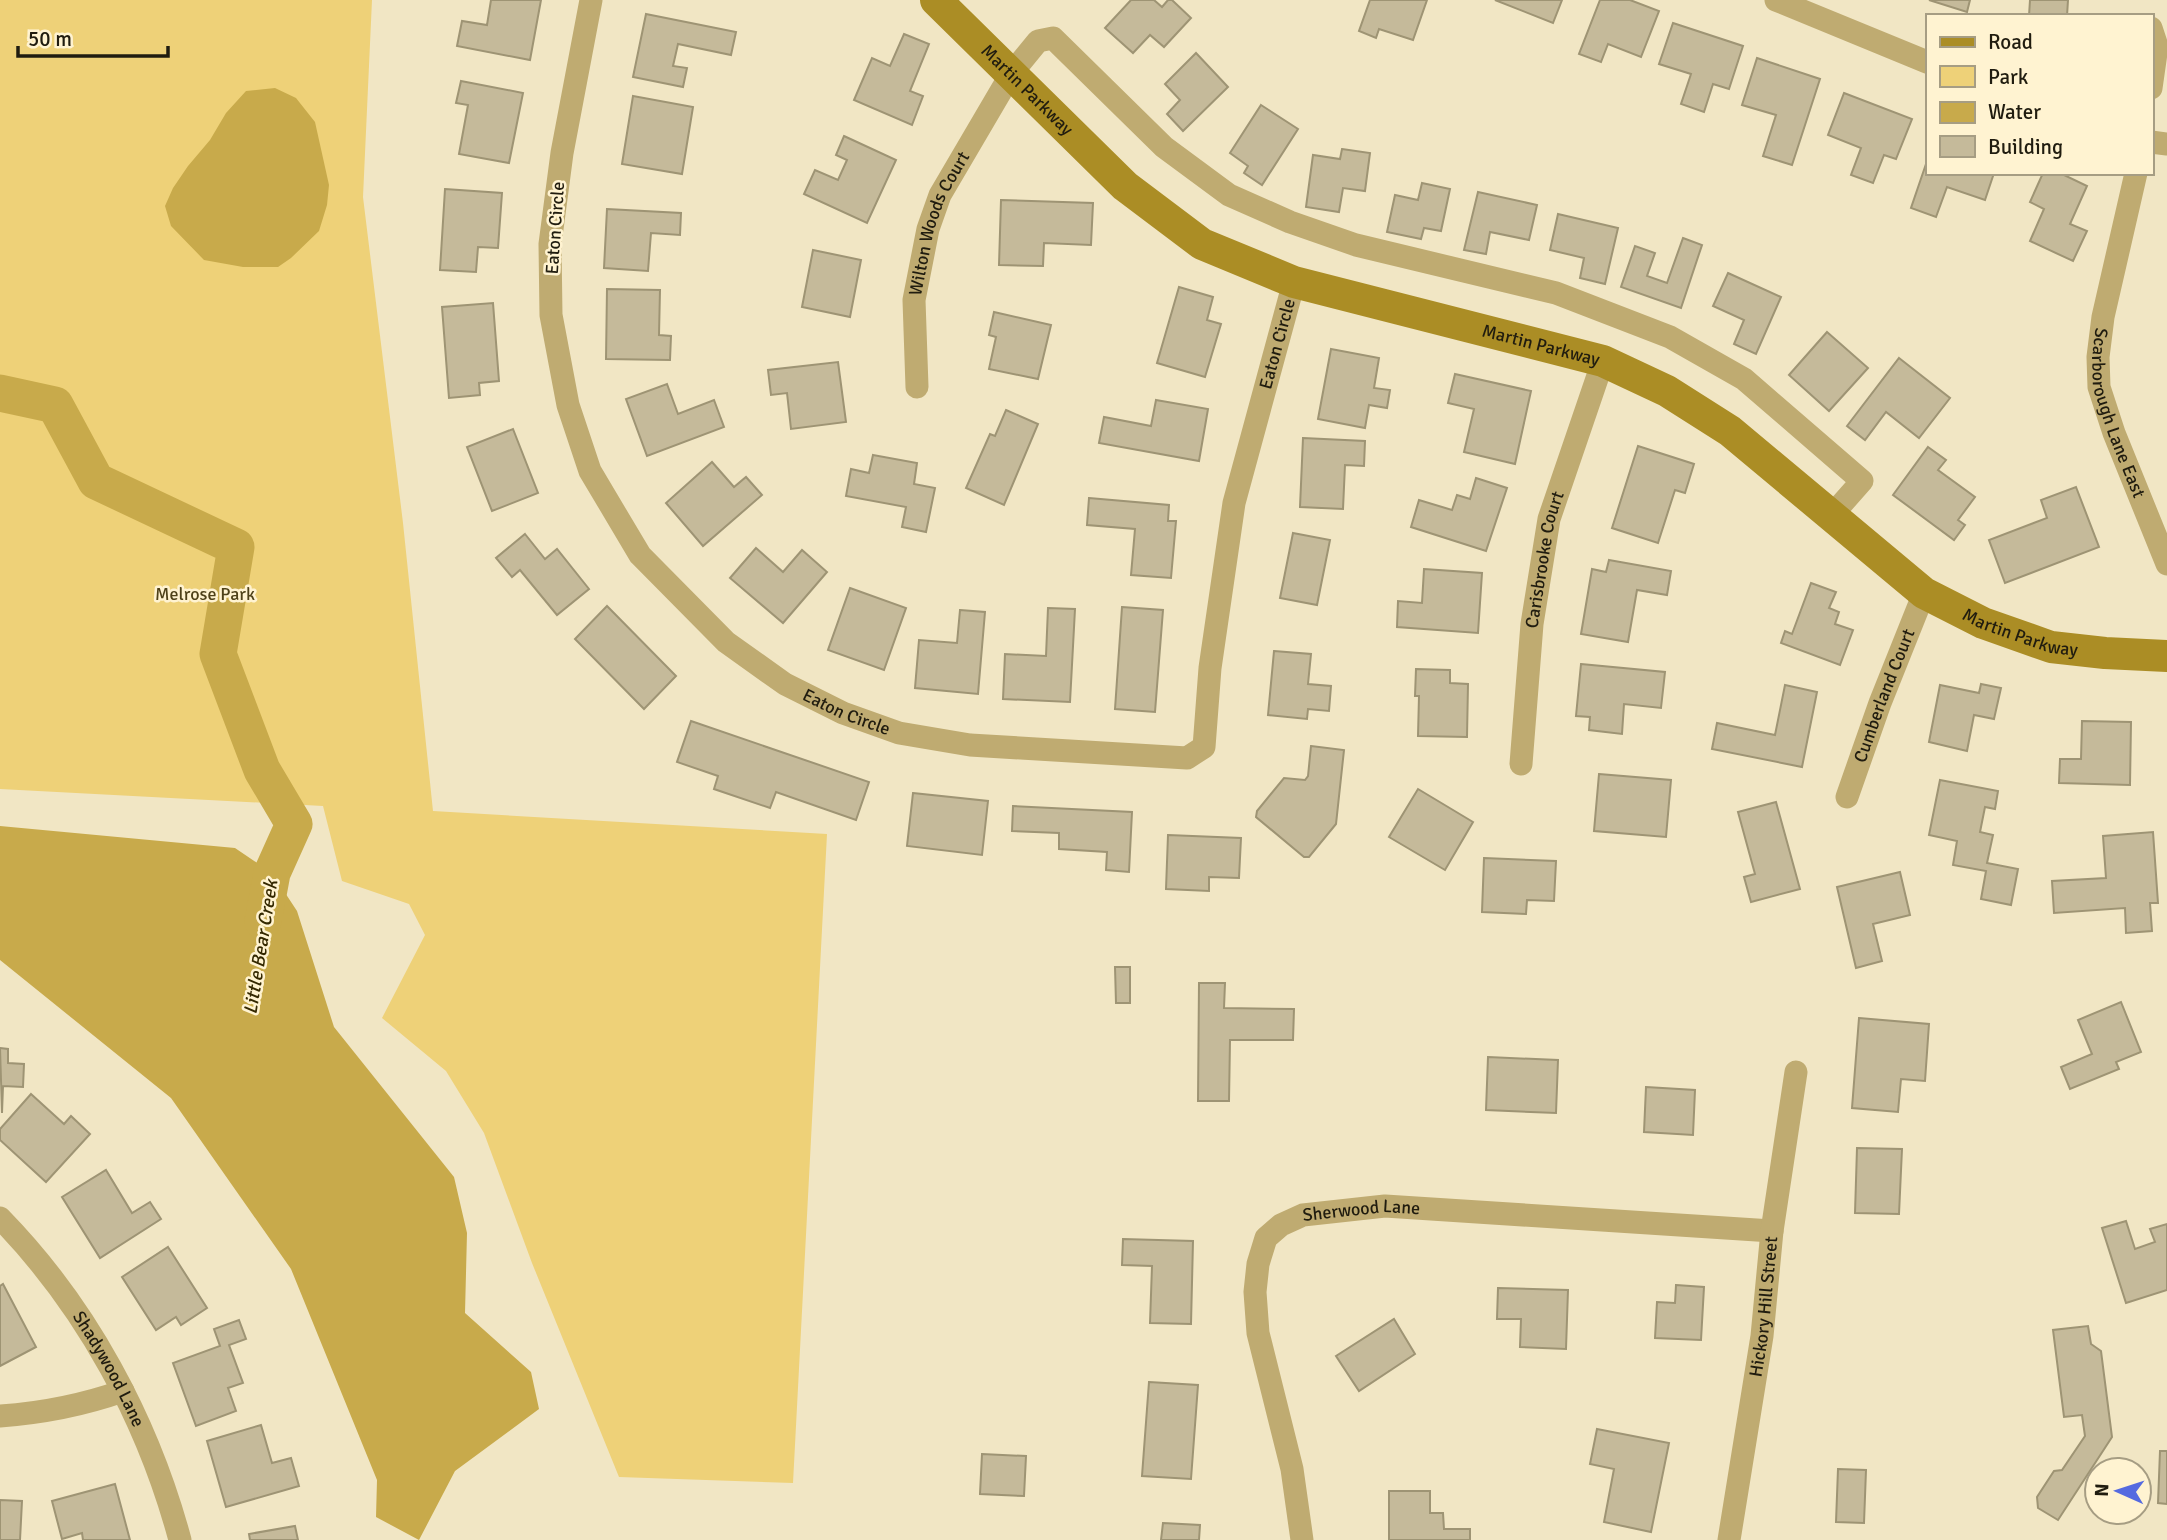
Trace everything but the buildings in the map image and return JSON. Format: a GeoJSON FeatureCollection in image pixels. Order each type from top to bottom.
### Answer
{"type":"FeatureCollection","features":[{"type":"Feature","properties":{"kind":"street","name":"Eaton Circle"},"geometry":{"type":"LineString","coordinates":[[591,0],[562,153],[550,244],[551,315],[568,405],[590,471],[640,555],[726,642],[785,684],[843,713],[900,733],[970,745],[1187,758],[1204,747],[1210,668],[1234,503],[1294,282]]}},
{"type":"Feature","properties":{"kind":"street","name":"Martin Parkway"},"geometry":{"type":"LineString","coordinates":[[936,0],[1125,187],[1202,244],[1294,282],[1603,361],[1667,391],[1730,431],[1924,593],[1983,623],[2051,647],[2167,656]]}},
{"type":"Feature","properties":{"kind":"street"},"geometry":{"type":"LineString","coordinates":[[1776,0],[1926,62]]}},
{"type":"Feature","properties":{"kind":"street"},"geometry":{"type":"LineString","coordinates":[[2153,34],[2157,46],[2153,74]]}},
{"type":"Feature","properties":{"kind":"street","name":"Wilton Woods Court"},"geometry":{"type":"LineString","coordinates":[[917,387],[914,300],[928,229],[940,195],[1011,74],[1038,41],[1053,38],[1164,147],[1229,195],[1290,222],[1356,245],[1556,293],[1670,337],[1744,379],[1862,481],[1831,516]]}},
{"type":"Feature","properties":{"kind":"street","name":"Scarborough Lane East"},"geometry":{"type":"LineString","coordinates":[[2136,175],[2103,317],[2098,357],[2099,387],[2114,433],[2167,564]]}},
{"type":"Feature","properties":{"kind":"street","name":"Carisbrooke Court"},"geometry":{"type":"LineString","coordinates":[[1521,764],[1532,624],[1549,519],[1603,361]]}},
{"type":"Feature","properties":{"kind":"street","name":"Cumberland Court"},"geometry":{"type":"LineString","coordinates":[[1847,797],[1924,593]]}},
{"type":"Feature","properties":{"kind":"street","name":"Hickory Hill Street"},"geometry":{"type":"LineString","coordinates":[[1729,1540],[1762,1336],[1772,1231],[1796,1072]]}},
{"type":"Feature","properties":{"kind":"street","name":"Sherwood Lane"},"geometry":{"type":"LineString","coordinates":[[1302,1540],[1292,1469],[1258,1333],[1255,1293],[1258,1264],[1266,1238],[1281,1225],[1303,1215],[1385,1206],[1772,1231]]}},
{"type":"Feature","properties":{"kind":"street","name":"Shadywood Lane"},"geometry":{"type":"LineString","coordinates":[[0,1218],[72,1306],[115,1373],[171,1504],[180,1540]]}},
{"type":"Feature","properties":{"kind":"street"},"geometry":{"type":"LineString","coordinates":[[0,1416],[38,1414],[90,1403],[124,1391]]}},
{"type":"Feature","properties":{"kind":"green space","name":"Melrose Park"},"geometry":{"type":"Polygon","coordinates":[[[0,0],[372,0],[363,197],[403,523],[433,811],[827,834],[793,1483],[619,1477],[532,1263],[484,1133],[446,1071],[382,1018],[425,935],[409,904],[342,881],[323,806],[0,789],[0,0]]]}},
{"type":"Feature","properties":{"kind":"water"},"geometry":{"type":"Polygon","coordinates":[[[275,88],[296,98],[315,122],[329,185],[327,205],[319,231],[278,267],[243,267],[204,260],[171,226],[165,206],[188,166],[210,140],[226,113],[246,91],[275,88]]]}},
{"type":"Feature","properties":{"kind":"water"},"geometry":{"type":"Polygon","coordinates":[[[0,826],[235,848],[272,873],[297,911],[334,1027],[454,1177],[467,1233],[465,1313],[531,1372],[539,1409],[455,1471],[419,1540],[376,1517],[377,1480],[291,1269],[171,1098],[0,960],[0,826]]]}},
{"type":"Feature","properties":{"kind":"waterway","name":"Little Bear Creek"},"geometry":{"type":"LineString","coordinates":[[0,393],[55,405],[96,481],[236,547],[218,654],[262,770],[294,824],[272,873],[263,921]]}}]}
